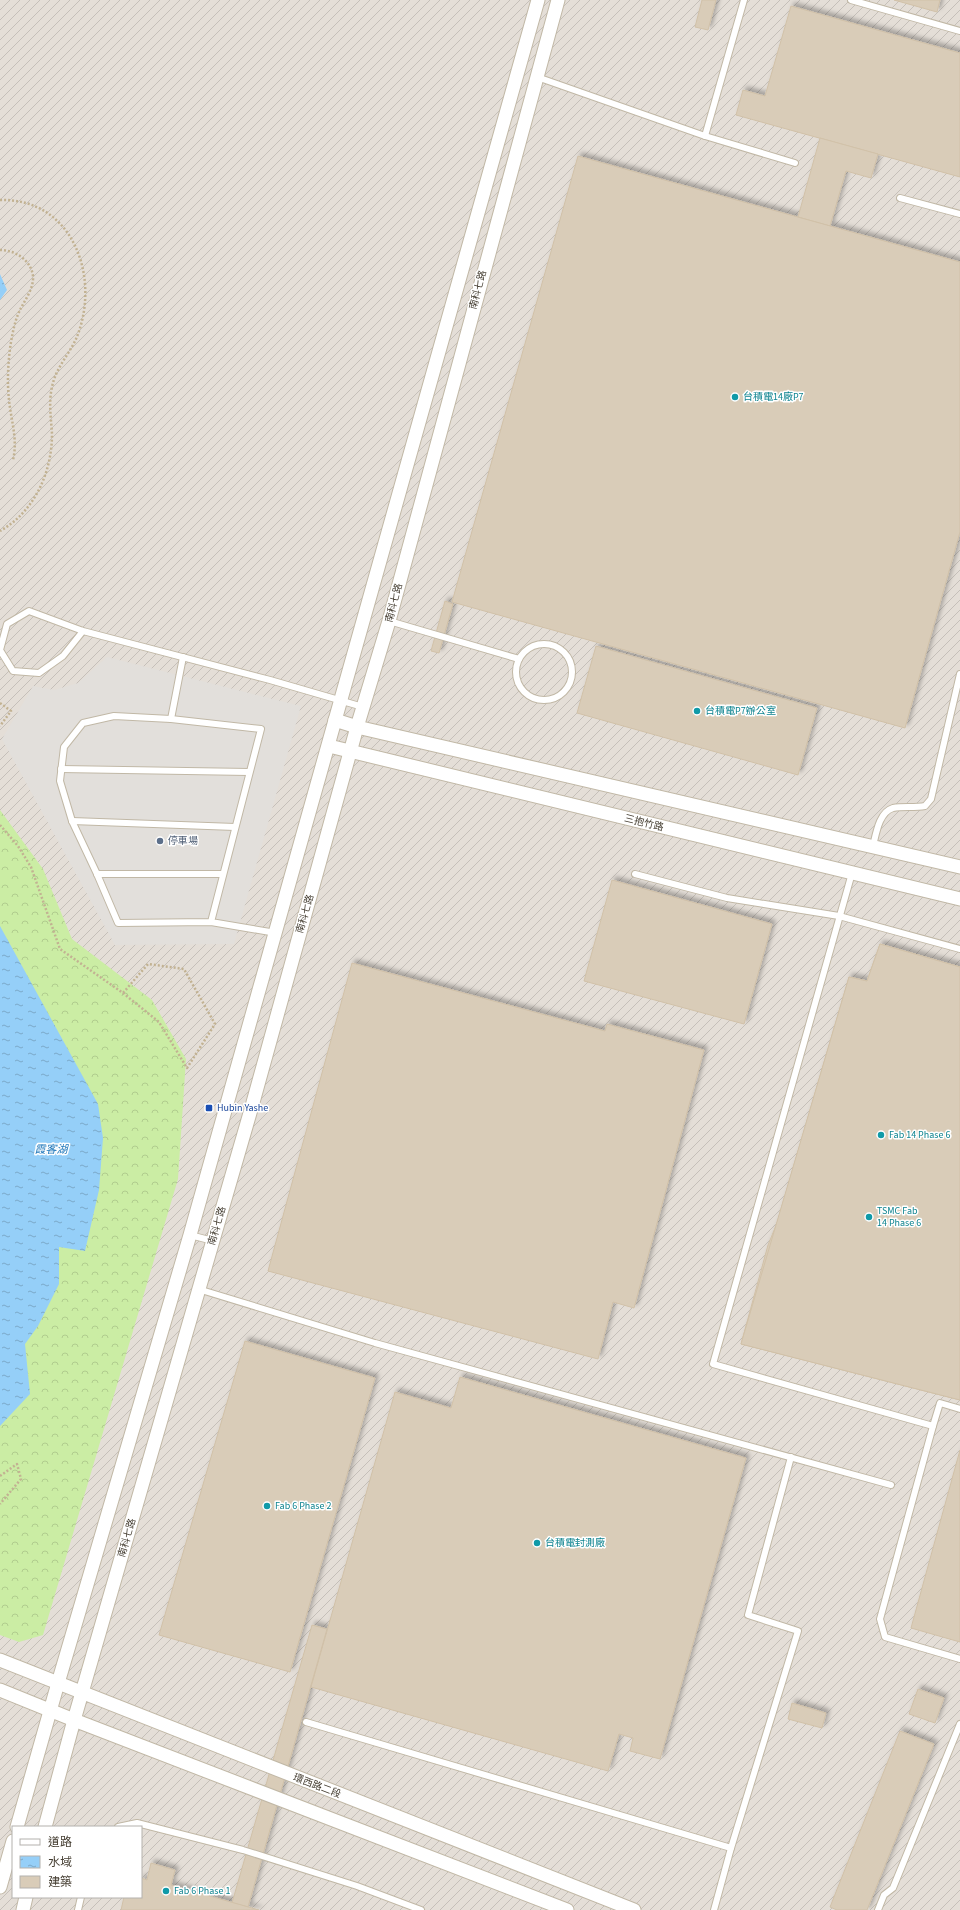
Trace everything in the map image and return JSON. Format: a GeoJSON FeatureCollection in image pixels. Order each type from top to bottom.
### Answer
{"type":"FeatureCollection","features":[{"type":"Feature","properties":{"kind":"street","name":"南科七路"},"geometry":{"type":"LineString","coordinates":[[50,1710],[190,1236],[538,0]]}},
{"type":"Feature","properties":{"kind":"street","name":"南科七路"},"geometry":{"type":"LineString","coordinates":[[45,1826],[74,1720],[213,1241],[357,727],[389,621],[558,0]]}},
{"type":"Feature","properties":{"kind":"street"},"geometry":{"type":"LineString","coordinates":[[335,720],[357,727],[960,867]]}},
{"type":"Feature","properties":{"kind":"street","name":"三抱竹路"},"geometry":{"type":"LineString","coordinates":[[329,746],[960,899]]}},
{"type":"Feature","properties":{"kind":"street","name":"環西路二段"},"geometry":{"type":"LineString","coordinates":[[0,1660],[82,1694],[634,1910]]}},
{"type":"Feature","properties":{"kind":"street"},"geometry":{"type":"LineString","coordinates":[[0,1690],[74,1720],[568,1910]]}},
{"type":"Feature","properties":{"kind":"street"},"geometry":{"type":"LineString","coordinates":[[17,1826],[50,1710]]}},
{"type":"Feature","properties":{"kind":"street"},"geometry":{"type":"LineString","coordinates":[[0,1887],[12,1845]]}},
{"type":"Feature","properties":{"kind":"street"},"geometry":{"type":"LineString","coordinates":[[23,1910],[26,1898]]}},
{"type":"Feature","properties":{"kind":"lane"},"geometry":{"type":"LineString","coordinates":[[705,136],[744,0]]}},
{"type":"Feature","properties":{"kind":"lane"},"geometry":{"type":"LineString","coordinates":[[851,0],[960,31]]}},
{"type":"Feature","properties":{"kind":"lane"},"geometry":{"type":"LineString","coordinates":[[536,77],[705,136],[795,163]]}},
{"type":"Feature","properties":{"kind":"lane"},"geometry":{"type":"LineString","coordinates":[[900,198],[960,214]]}},
{"type":"Feature","properties":{"kind":"lane"},"geometry":{"type":"LineString","coordinates":[[83,631],[63,656],[39,673],[13,671],[0,650],[8,624],[29,611],[83,631],[342,700],[363,707]]}},
{"type":"Feature","properties":{"kind":"lane"},"geometry":{"type":"LineString","coordinates":[[389,621],[519,659]]}},
{"type":"Feature","properties":{"kind":"lane"},"geometry":{"type":"LineString","coordinates":[[544,644],[559,648],[569,660],[572,674],[570,682],[566,688],[554,698],[547,700],[532,697],[521,688],[517,681],[517,666],[519,659],[530,648],[537,645],[544,644]]}},
{"type":"Feature","properties":{"kind":"lane"},"geometry":{"type":"LineString","coordinates":[[171,719],[183,657]]}},
{"type":"Feature","properties":{"kind":"lane"},"geometry":{"type":"LineString","coordinates":[[873,846],[879,823],[886,811],[893,808],[925,806],[931,799],[960,674]]}},
{"type":"Feature","properties":{"kind":"lane"},"geometry":{"type":"LineString","coordinates":[[211,922],[261,729],[171,719],[114,716],[83,723],[64,747],[60,782],[72,822],[118,923],[211,922],[276,933]]}},
{"type":"Feature","properties":{"kind":"lane"},"geometry":{"type":"LineString","coordinates":[[61,769],[249,772]]}},
{"type":"Feature","properties":{"kind":"lane"},"geometry":{"type":"LineString","coordinates":[[72,822],[235,827]]}},
{"type":"Feature","properties":{"kind":"lane"},"geometry":{"type":"LineString","coordinates":[[852,873],[713,1364],[933,1426]]}},
{"type":"Feature","properties":{"kind":"lane"},"geometry":{"type":"LineString","coordinates":[[97,874],[223,874]]}},
{"type":"Feature","properties":{"kind":"lane"},"geometry":{"type":"LineString","coordinates":[[634,874],[727,898],[839,916],[960,949]]}},
{"type":"Feature","properties":{"kind":"lane"},"geometry":{"type":"LineString","coordinates":[[190,1236],[213,1241]]}},
{"type":"Feature","properties":{"kind":"lane"},"geometry":{"type":"LineString","coordinates":[[198,1289],[375,1343],[891,1485]]}},
{"type":"Feature","properties":{"kind":"lane"},"geometry":{"type":"LineString","coordinates":[[960,1409],[940,1403],[880,1619],[884,1636],[960,1659]]}},
{"type":"Feature","properties":{"kind":"lane"},"geometry":{"type":"LineString","coordinates":[[714,1910],[731,1848],[798,1631],[748,1615],[791,1457]]}},
{"type":"Feature","properties":{"kind":"lane"},"geometry":{"type":"LineString","coordinates":[[306,1722],[731,1848]]}},
{"type":"Feature","properties":{"kind":"lane"},"geometry":{"type":"LineString","coordinates":[[878,1910],[884,1895],[893,1888],[960,1724]]}},
{"type":"Feature","properties":{"kind":"lane"},"geometry":{"type":"LineString","coordinates":[[123,1826],[137,1823],[243,1850],[357,1886],[421,1910]]}},
{"type":"Feature","properties":{"kind":"lane"},"geometry":{"type":"LineString","coordinates":[[78,1910],[81,1898]]}},
{"type":"Feature","properties":{"kind":"path"},"geometry":{"type":"LineString","coordinates":[[0,200],[24,201],[51,215],[72,240],[81,259],[86,281],[85,298],[78,334],[53,381],[50,398],[51,452],[43,481],[34,500],[22,515],[0,531]]}},
{"type":"Feature","properties":{"kind":"path"},"geometry":{"type":"LineString","coordinates":[[0,250],[6,250],[21,257],[27,262],[33,276],[32,285],[14,327],[11,344],[9,400],[14,424],[16,451],[13,460]]}},
{"type":"Feature","properties":{"kind":"path"},"geometry":{"type":"LineString","coordinates":[[0,703],[11,711],[0,726]]}},
{"type":"Feature","properties":{"kind":"path"},"geometry":{"type":"LineString","coordinates":[[0,825],[18,846],[31,867],[60,949],[123,993],[158,1022],[187,1068],[215,1024],[184,969],[148,964],[123,993]]}},
{"type":"Feature","properties":{"kind":"path"},"geometry":{"type":"LineString","coordinates":[[0,1476],[17,1464],[21,1479],[0,1504]]}},
{"type":"Feature","properties":{"kind":"shaded area"},"geometry":{"type":"Polygon","coordinates":[[[0,0],[960,0],[960,1910],[0,1910],[0,0]]]}},
{"type":"Feature","properties":{"kind":"shaded area","name":"停車場"},"geometry":{"type":"Polygon","coordinates":[[[107,657],[301,706],[234,944],[115,945],[2,739],[33,686],[54,690],[78,683],[107,657]]]}},
{"type":"Feature","properties":{"kind":"green space"},"geometry":{"type":"Polygon","coordinates":[[[0,810],[43,869],[72,939],[152,1000],[186,1059],[178,1179],[43,1635],[19,1642],[0,1635],[0,810]]]}},
{"type":"Feature","properties":{"kind":"water"},"geometry":{"type":"Polygon","coordinates":[[[0,274],[7,290],[0,300],[0,274]]]}},
{"type":"Feature","properties":{"kind":"water","name":"霞客湖"},"geometry":{"type":"Polygon","coordinates":[[[0,926],[98,1104],[103,1138],[99,1190],[85,1251],[59,1247],[59,1284],[38,1326],[25,1344],[30,1394],[0,1426],[0,926]]]}},
{"type":"Feature","properties":{"kind":"building"},"geometry":{"type":"Polygon","coordinates":[[[702,0],[716,0],[708,30],[695,27],[702,0]]]}},
{"type":"Feature","properties":{"kind":"building"},"geometry":{"type":"Polygon","coordinates":[[[894,0],[940,0],[937,12],[894,0]]]}},
{"type":"Feature","properties":{"kind":"building"},"geometry":{"type":"Polygon","coordinates":[[[791,6],[960,53],[960,177],[736,115],[743,90],[765,96],[791,6]]]}},
{"type":"Feature","properties":{"kind":"building"},"geometry":{"type":"Polygon","coordinates":[[[820,138],[878,154],[871,178],[846,171],[830,226],[798,217],[820,138]]]}},
{"type":"Feature","properties":{"kind":"building","name":"台積電14廠P7"},"geometry":{"type":"Polygon","coordinates":[[[578,156],[960,262],[960,532],[905,728],[452,602],[578,156]]]}},
{"type":"Feature","properties":{"kind":"building"},"geometry":{"type":"Polygon","coordinates":[[[445,601],[453,604],[439,653],[431,651],[445,601]]]}},
{"type":"Feature","properties":{"kind":"building","name":"台積電P7辦公室"},"geometry":{"type":"Polygon","coordinates":[[[596,646],[817,708],[798,775],[577,713],[596,646]]]}},
{"type":"Feature","properties":{"kind":"building"},"geometry":{"type":"Polygon","coordinates":[[[612,880],[772,924],[744,1024],[584,981],[612,880]]]}},
{"type":"Feature","properties":{"kind":"building","name":"Fab 14 Phase 6"},"geometry":{"type":"Polygon","coordinates":[[[880,944],[960,967],[960,1400],[741,1344],[768,1245],[777,1223],[849,977],[867,981],[880,944]]]}},
{"type":"Feature","properties":{"kind":"building","name":"Fab 14 Phase 6"},"geometry":{"type":"Polygon","coordinates":[[[880,944],[960,967],[960,1400],[741,1344],[849,977],[867,981],[880,944]]]}},
{"type":"Feature","properties":{"kind":"building"},"geometry":{"type":"Polygon","coordinates":[[[352,963],[605,1031],[607,1024],[704,1050],[634,1308],[613,1302],[598,1359],[268,1271],[352,963]]]}},
{"type":"Feature","properties":{"kind":"building","name":"Fab 6 Phase 2"},"geometry":{"type":"Polygon","coordinates":[[[245,1341],[375,1378],[290,1672],[159,1635],[245,1341]]]}},
{"type":"Feature","properties":{"kind":"building","name":"台積電封測廠"},"geometry":{"type":"Polygon","coordinates":[[[460,1377],[746,1458],[660,1759],[630,1751],[633,1738],[619,1734],[608,1771],[311,1687],[395,1392],[451,1408],[460,1377]]]}},
{"type":"Feature","properties":{"kind":"building"},"geometry":{"type":"Polygon","coordinates":[[[960,1450],[960,1642],[911,1628],[960,1450]]]}},
{"type":"Feature","properties":{"kind":"building"},"geometry":{"type":"Polygon","coordinates":[[[312,1625],[327,1629],[248,1907],[232,1903],[312,1625]]]}},
{"type":"Feature","properties":{"kind":"building"},"geometry":{"type":"Polygon","coordinates":[[[918,1689],[944,1698],[935,1723],[909,1714],[918,1689]]]}},
{"type":"Feature","properties":{"kind":"building"},"geometry":{"type":"Polygon","coordinates":[[[792,1703],[826,1713],[822,1728],[788,1719],[792,1703]]]}},
{"type":"Feature","properties":{"kind":"building"},"geometry":{"type":"Polygon","coordinates":[[[900,1731],[934,1744],[867,1910],[837,1910],[830,1907],[900,1731]]]}},
{"type":"Feature","properties":{"kind":"building","name":"Fab 6 Phase 1"},"geometry":{"type":"Polygon","coordinates":[[[151,1863],[175,1870],[171,1885],[259,1910],[121,1910],[124,1898],[142,1898],[142,1878],[147,1880],[151,1863]]]}},
{"type":"Feature","properties":{"kind":"place","name":"台積電14廠P7"},"geometry":{"type":"Point","coordinates":[735,397]}},
{"type":"Feature","properties":{"kind":"place","name":"台積電P7辦公室"},"geometry":{"type":"Point","coordinates":[697,711]}},
{"type":"Feature","properties":{"kind":"place","name":"停車場"},"geometry":{"type":"Point","coordinates":[160,841]}},
{"type":"Feature","properties":{"kind":"place","name":"Hubin Yashe"},"geometry":{"type":"Point","coordinates":[209,1108]}},
{"type":"Feature","properties":{"kind":"place","name":"Fab 14 Phase 6"},"geometry":{"type":"Point","coordinates":[881,1135]}},
{"type":"Feature","properties":{"kind":"place","name":"TSMC Fab 14 Phase 6"},"geometry":{"type":"Point","coordinates":[869,1217]}},
{"type":"Feature","properties":{"kind":"place","name":"Fab 6 Phase 2"},"geometry":{"type":"Point","coordinates":[267,1506]}},
{"type":"Feature","properties":{"kind":"place","name":"台積電封測廠"},"geometry":{"type":"Point","coordinates":[537,1543]}},
{"type":"Feature","properties":{"kind":"place","name":"Fab 6 Phase 1"},"geometry":{"type":"Point","coordinates":[166,1891]}}]}
